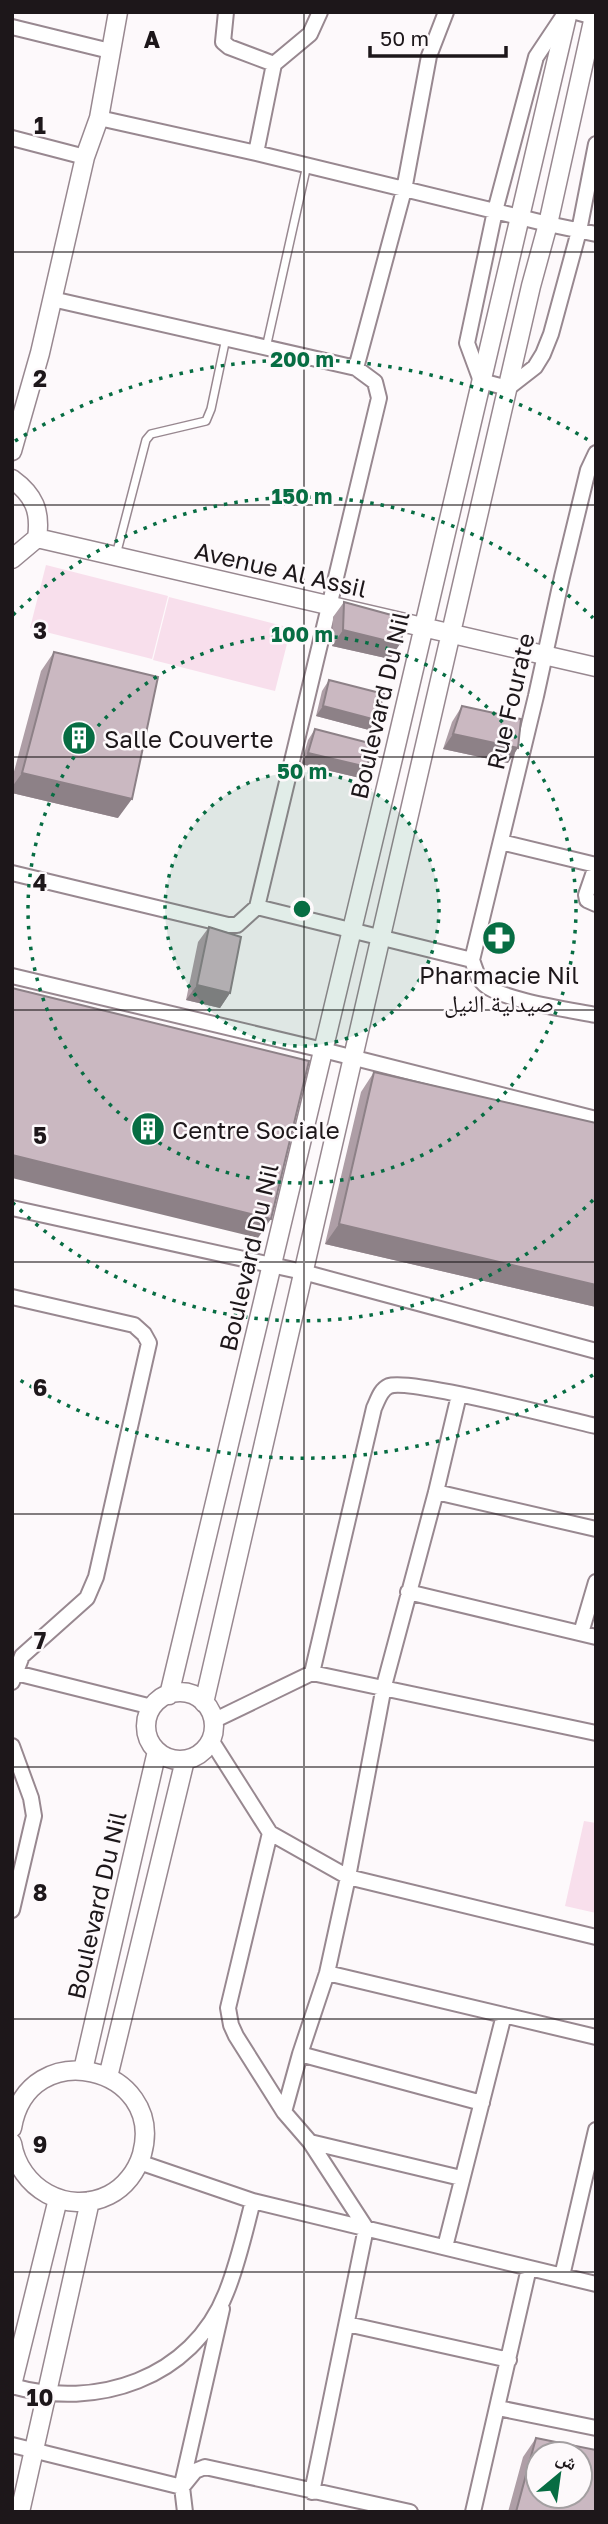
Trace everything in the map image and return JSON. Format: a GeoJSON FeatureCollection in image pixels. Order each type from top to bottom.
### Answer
{"type":"FeatureCollection","features":[{"type":"Feature","properties":{"kind":"street"},"geometry":{"type":"LineString","coordinates":[[12,451],[40,353],[85,157],[99,118],[118,12]]}},
{"type":"Feature","properties":{"kind":"street"},"geometry":{"type":"LineString","coordinates":[[226,12],[223,42],[229,47],[274,64]]}},
{"type":"Feature","properties":{"kind":"street"},"geometry":{"type":"LineString","coordinates":[[256,153],[274,64],[310,34],[320,12]]}},
{"type":"Feature","properties":{"kind":"street"},"geometry":{"type":"LineString","coordinates":[[356,368],[404,190],[429,55],[446,12]]}},
{"type":"Feature","properties":{"kind":"street","name":"Boulevard Du Nil"},"geometry":{"type":"LineString","coordinates":[[481,381],[467,343],[495,211],[536,57],[567,12]]}},
{"type":"Feature","properties":{"kind":"street","name":"Boulevard Du Nil"},"geometry":{"type":"LineString","coordinates":[[169,1695],[391,766],[421,627],[521,218],[567,12]]}},
{"type":"Feature","properties":{"kind":"street"},"geometry":{"type":"LineString","coordinates":[[204,1703],[595,17],[576,12]]}},
{"type":"Feature","properties":{"kind":"street"},"geometry":{"type":"LineString","coordinates":[[12,27],[110,51]]}},
{"type":"Feature","properties":{"kind":"street"},"geometry":{"type":"LineString","coordinates":[[99,118],[256,153],[548,225],[596,234]]}},
{"type":"Feature","properties":{"kind":"street"},"geometry":{"type":"LineString","coordinates":[[12,138],[85,157]]}},
{"type":"Feature","properties":{"kind":"street"},"geometry":{"type":"LineString","coordinates":[[508,388],[535,367],[543,354],[579,231],[596,144]]}},
{"type":"Feature","properties":{"kind":"street"},"geometry":{"type":"LineString","coordinates":[[12,873],[228,925],[237,925],[257,907],[379,398],[375,382],[356,368],[52,299]]}},
{"type":"Feature","properties":{"kind":"street"},"geometry":{"type":"LineString","coordinates":[[481,381],[508,388]]}},
{"type":"Feature","properties":{"kind":"street","name":"Rue Fourate"},"geometry":{"type":"LineString","coordinates":[[472,960],[588,470],[596,453]]}},
{"type":"Feature","properties":{"kind":"street"},"geometry":{"type":"LineString","coordinates":[[12,479],[30,495],[40,520],[37,538],[12,559]]}},
{"type":"Feature","properties":{"kind":"street","name":"Avenue Al Assil"},"geometry":{"type":"LineString","coordinates":[[37,538],[596,667]]}},
{"type":"Feature","properties":{"kind":"street"},"geometry":{"type":"LineString","coordinates":[[501,842],[596,866],[586,895],[587,900],[596,904]]}},
{"type":"Feature","properties":{"kind":"street"},"geometry":{"type":"LineString","coordinates":[[257,907],[472,960],[478,976],[486,986],[507,996],[596,1016]]}},
{"type":"Feature","properties":{"kind":"street"},"geometry":{"type":"LineString","coordinates":[[12,976],[596,1119]]}},
{"type":"Feature","properties":{"kind":"street"},"geometry":{"type":"LineString","coordinates":[[12,1208],[303,1272],[596,1350]]}},
{"type":"Feature","properties":{"kind":"street"},"geometry":{"type":"LineString","coordinates":[[12,1297],[134,1325],[149,1343],[92,1587],[87,1598],[29,1648],[13,1675],[152,1707]]}},
{"type":"Feature","properties":{"kind":"street"},"geometry":{"type":"LineString","coordinates":[[312,1672],[374,1408],[380,1393],[386,1387],[397,1384],[459,1395],[596,1426]]}},
{"type":"Feature","properties":{"kind":"street"},"geometry":{"type":"LineString","coordinates":[[284,2112],[327,1973],[384,1686],[459,1395]]}},
{"type":"Feature","properties":{"kind":"street"},"geometry":{"type":"LineString","coordinates":[[436,1492],[596,1529]]}},
{"type":"Feature","properties":{"kind":"street"},"geometry":{"type":"LineString","coordinates":[[408,1592],[588,1635],[596,1582]]}},
{"type":"Feature","properties":{"kind":"street"},"geometry":{"type":"LineString","coordinates":[[213,1721],[312,1672],[596,1733]]}},
{"type":"Feature","properties":{"kind":"street"},"geometry":{"type":"LineString","coordinates":[[188,1694],[204,1703],[213,1721],[211,1740],[202,1752],[185,1760],[173,1759],[157,1751],[147,1732],[152,1707],[169,1695],[188,1694]]}},
{"type":"Feature","properties":{"kind":"street"},"geometry":{"type":"LineString","coordinates":[[211,1740],[270,1833],[348,1877],[596,1937]]}},
{"type":"Feature","properties":{"kind":"street"},"geometry":{"type":"LineString","coordinates":[[12,1746],[31,1798],[34,1816],[12,1910]]}},
{"type":"Feature","properties":{"kind":"street","name":"Boulevard Du Nil"},"geometry":{"type":"LineString","coordinates":[[83,2070],[157,1751]]}},
{"type":"Feature","properties":{"kind":"street"},"geometry":{"type":"LineString","coordinates":[[108,2077],[185,1760]]}},
{"type":"Feature","properties":{"kind":"street"},"geometry":{"type":"LineString","coordinates":[[270,1833],[228,2008],[231,2025],[284,2112],[310,2142],[366,2228],[312,2492]]}},
{"type":"Feature","properties":{"kind":"street"},"geometry":{"type":"LineString","coordinates":[[327,1973],[596,2037]]}},
{"type":"Feature","properties":{"kind":"street"},"geometry":{"type":"LineString","coordinates":[[445,2247],[504,2015]]}},
{"type":"Feature","properties":{"kind":"street"},"geometry":{"type":"LineString","coordinates":[[300,2054],[482,2103]]}},
{"type":"Feature","properties":{"kind":"street"},"geometry":{"type":"LineString","coordinates":[[12,2128],[20,2103],[39,2082],[64,2071],[83,2070],[108,2077],[130,2095],[139,2111],[145,2142],[131,2176],[117,2190],[90,2201],[74,2202],[58,2199],[40,2190],[26,2177],[16,2160],[12,2143]]}},
{"type":"Feature","properties":{"kind":"street"},"geometry":{"type":"LineString","coordinates":[[562,2276],[596,2130]]}},
{"type":"Feature","properties":{"kind":"street"},"geometry":{"type":"LineString","coordinates":[[310,2142],[461,2178]]}},
{"type":"Feature","properties":{"kind":"street"},"geometry":{"type":"LineString","coordinates":[[139,2162],[253,2201],[596,2284]]}},
{"type":"Feature","properties":{"kind":"street"},"geometry":{"type":"LineString","coordinates":[[58,2199],[12,2385],[46,2393],[94,2393],[146,2378],[177,2358],[197,2340],[226,2294]]}},
{"type":"Feature","properties":{"kind":"street"},"geometry":{"type":"LineString","coordinates":[[20,2512],[90,2201]]}},
{"type":"Feature","properties":{"kind":"street"},"geometry":{"type":"LineString","coordinates":[[176,2512],[226,2294],[253,2201]]}},
{"type":"Feature","properties":{"kind":"street"},"geometry":{"type":"LineString","coordinates":[[473,2512],[529,2268]]}},
{"type":"Feature","properties":{"kind":"street"},"geometry":{"type":"LineString","coordinates":[[347,2324],[509,2360]]}},
{"type":"Feature","properties":{"kind":"street"},"geometry":{"type":"LineString","coordinates":[[498,2408],[596,2428]]}},
{"type":"Feature","properties":{"kind":"street"},"geometry":{"type":"LineString","coordinates":[[12,2445],[182,2487]]}},
{"type":"Feature","properties":{"kind":"street"},"geometry":{"type":"LineString","coordinates":[[185,2512],[182,2487],[195,2471],[205,2467],[410,2512]]}},
{"type":"Feature","properties":{"kind":"lane"},"geometry":{"type":"LineString","coordinates":[[266,348],[307,166]]}},
{"type":"Feature","properties":{"kind":"lane"},"geometry":{"type":"LineString","coordinates":[[116,556],[146,440],[151,434],[206,421],[226,338]]}},
{"type":"Feature","properties":{"kind":"shaded area"},"geometry":{"type":"Polygon","coordinates":[[[46,565],[168,596],[152,659],[30,628],[46,565]]]}},
{"type":"Feature","properties":{"kind":"shaded area"},"geometry":{"type":"Polygon","coordinates":[[[169,597],[291,628],[275,691],[153,660],[169,597]]]}},
{"type":"Feature","properties":{"kind":"shaded area"},"geometry":{"type":"Polygon","coordinates":[[[584,1821],[596,1823],[596,1913],[565,1906],[584,1821]]]}},
{"type":"Feature","properties":{"kind":"building"},"geometry":{"type":"Polygon","coordinates":[[[344,602],[406,619],[400,644],[343,630],[344,602]]]}},
{"type":"Feature","properties":{"kind":"building","name":"Salle Couverte"},"geometry":{"type":"Polygon","coordinates":[[[54,652],[158,677],[132,799],[22,773],[54,652]]]}},
{"type":"Feature","properties":{"kind":"building"},"geometry":{"type":"Polygon","coordinates":[[[329,680],[384,694],[376,720],[323,706],[329,680]]]}},
{"type":"Feature","properties":{"kind":"building"},"geometry":{"type":"Polygon","coordinates":[[[462,706],[521,719],[518,748],[453,734],[462,706]]]}},
{"type":"Feature","properties":{"kind":"building"},"geometry":{"type":"Polygon","coordinates":[[[315,729],[373,744],[367,767],[308,753],[315,729]]]}},
{"type":"Feature","properties":{"kind":"building"},"geometry":{"type":"Polygon","coordinates":[[[209,927],[241,937],[230,993],[197,985],[209,927]]]}},
{"type":"Feature","properties":{"kind":"building","name":"Centre Sociale"},"geometry":{"type":"Polygon","coordinates":[[[12,988],[309,1061],[271,1219],[12,1155],[12,988]]]}},
{"type":"Feature","properties":{"kind":"building","name":"Centre Sociale"},"geometry":{"type":"Polygon","coordinates":[[[374,1072],[596,1123],[596,1285],[339,1224],[374,1072]]]}},
{"type":"Feature","properties":{"kind":"building"},"geometry":{"type":"Polygon","coordinates":[[[594,2450],[596,2512],[516,2512],[524,2482],[524,2510],[594,2510],[594,2450]]]}},
{"type":"Feature","properties":{"kind":"place","name":"Salle Couverte"},"geometry":{"type":"Point","coordinates":[79,738]}},
{"type":"Feature","properties":{"kind":"place","name":"Pharmacie Nil صيدلية النيل"},"geometry":{"type":"Point","coordinates":[499,938]}},
{"type":"Feature","properties":{"kind":"place","name":"Centre Sociale"},"geometry":{"type":"Point","coordinates":[148,1129]}}]}
